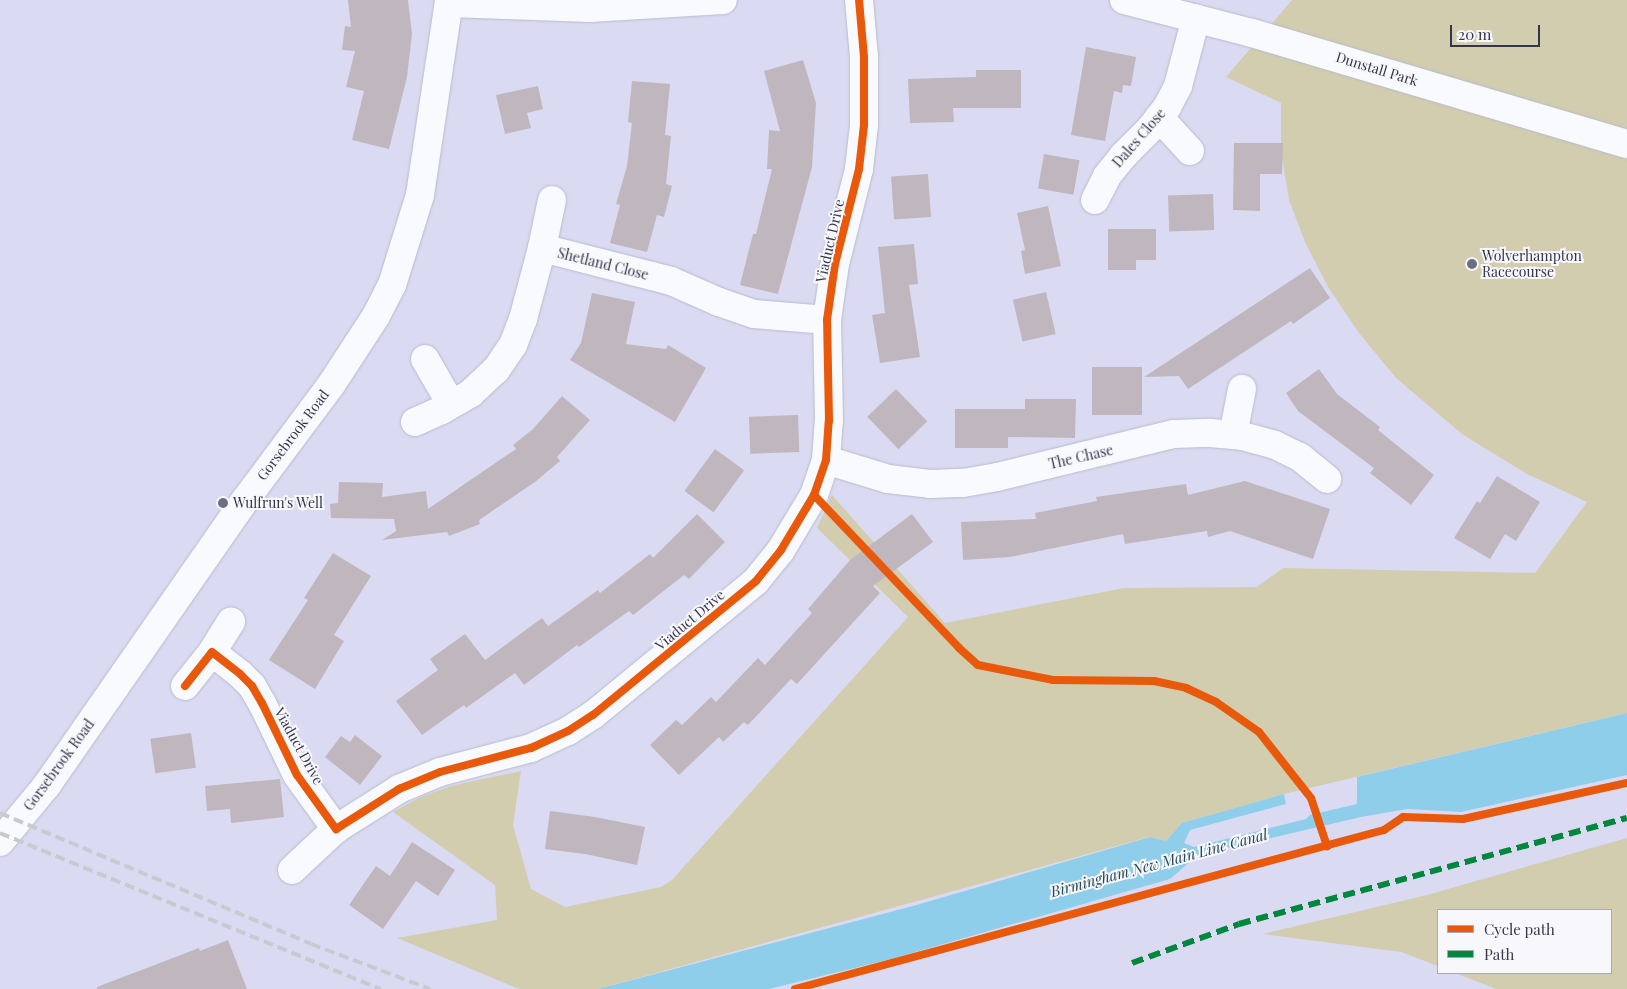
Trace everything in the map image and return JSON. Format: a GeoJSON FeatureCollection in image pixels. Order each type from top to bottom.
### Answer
{"type":"FeatureCollection","features":[{"type":"Feature","properties":{"kind":"street"},"geometry":{"type":"LineString","coordinates":[[449,2],[590,8],[723,0]]}},
{"type":"Feature","properties":{"kind":"street","name":"Viaduct Drive"},"geometry":{"type":"LineString","coordinates":[[292,870],[336,829],[399,789],[440,772],[531,748],[568,732],[593,716],[756,580],[781,550],[814,495],[826,460],[828,421],[827,320],[835,264],[859,170],[864,125],[864,57],[859,0]]}},
{"type":"Feature","properties":{"kind":"street","name":"Dunstall Park"},"geometry":{"type":"LineString","coordinates":[[1124,0],[1252,33],[1627,144]]}},
{"type":"Feature","properties":{"kind":"street","name":"Gorsebrook Road"},"geometry":{"type":"LineString","coordinates":[[0,842],[47,785],[246,499],[331,385],[376,316],[392,284],[420,195],[449,2]]}},
{"type":"Feature","properties":{"kind":"street","name":"Dales Close"},"geometry":{"type":"LineString","coordinates":[[1096,200],[1107,176],[1159,117],[1178,86],[1196,18]]}},
{"type":"Feature","properties":{"kind":"street"},"geometry":{"type":"LineString","coordinates":[[1159,117],[1190,151]]}},
{"type":"Feature","properties":{"kind":"street"},"geometry":{"type":"LineString","coordinates":[[542,248],[552,200]]}},
{"type":"Feature","properties":{"kind":"street","name":"Shetland Close"},"geometry":{"type":"LineString","coordinates":[[415,422],[471,393],[496,370],[513,344],[532,290],[542,248],[671,281],[719,302],[754,314],[827,320]]}},
{"type":"Feature","properties":{"kind":"street"},"geometry":{"type":"LineString","coordinates":[[425,359],[451,404]]}},
{"type":"Feature","properties":{"kind":"street"},"geometry":{"type":"LineString","coordinates":[[1234,435],[1242,389]]}},
{"type":"Feature","properties":{"kind":"street","name":"The Chase"},"geometry":{"type":"LineString","coordinates":[[826,460],[888,479],[930,484],[963,483],[997,477],[1174,434],[1210,433],[1234,435],[1275,446],[1300,457],[1327,479]]}},
{"type":"Feature","properties":{"kind":"street"},"geometry":{"type":"LineString","coordinates":[[185,686],[212,652],[231,622]]}},
{"type":"Feature","properties":{"kind":"street","name":"Viaduct Drive"},"geometry":{"type":"LineString","coordinates":[[212,652],[252,686],[297,775],[336,829]]}},
{"type":"Feature","properties":{"kind":"shaded area"},"geometry":{"type":"Polygon","coordinates":[[[1292,0],[1627,0],[1627,713],[1284,794],[1182,823],[1166,841],[1149,837],[598,989],[519,989],[397,938],[497,920],[495,885],[393,812],[421,797],[451,786],[521,771],[513,825],[531,889],[565,907],[661,887],[672,880],[908,617],[817,528],[832,495],[945,623],[1124,588],[1257,587],[1283,568],[1535,573],[1587,502],[1527,474],[1462,434],[1396,378],[1359,333],[1328,287],[1305,242],[1289,200],[1281,152],[1281,103],[1226,77],[1292,0]]]}},
{"type":"Feature","properties":{"kind":"shaded area"},"geometry":{"type":"Polygon","coordinates":[[[1627,838],[1627,989],[1496,989],[1458,974],[1612,974],[1612,909],[1437,909],[1437,966],[1401,952],[1263,934],[1427,895],[1627,838]]]}},
{"type":"Feature","properties":{"kind":"water","name":"Birmingham New Main Line Canal"},"geometry":{"type":"Polygon","coordinates":[[[1627,713],[1627,775],[1461,812],[1407,809],[1361,817],[1198,855],[1170,879],[891,959],[769,989],[598,989],[913,906],[1150,837],[1166,841],[1182,823],[1284,794],[1286,804],[1190,830],[1184,843],[1194,847],[1306,819],[1310,815],[1357,804],[1357,777],[1627,713]]]}},
{"type":"Feature","properties":{"kind":"building"},"geometry":{"type":"Polygon","coordinates":[[[348,0],[408,0],[412,34],[407,77],[389,149],[352,140],[364,91],[346,87],[355,51],[342,50],[345,26],[351,27],[348,0]]]}},
{"type":"Feature","properties":{"kind":"building"},"geometry":{"type":"Polygon","coordinates":[[[1086,47],[1136,57],[1131,86],[1123,85],[1122,93],[1114,91],[1105,141],[1071,135],[1086,47]]]}},
{"type":"Feature","properties":{"kind":"building"},"geometry":{"type":"Polygon","coordinates":[[[803,60],[816,103],[812,167],[778,294],[740,285],[753,234],[756,234],[772,169],[767,169],[769,130],[780,131],[764,71],[803,60]]]}},
{"type":"Feature","properties":{"kind":"building"},"geometry":{"type":"Polygon","coordinates":[[[976,70],[1021,70],[1021,108],[953,108],[954,122],[910,123],[908,79],[976,77],[976,70]]]}},
{"type":"Feature","properties":{"kind":"building"},"geometry":{"type":"Polygon","coordinates":[[[632,81],[670,84],[665,135],[671,136],[666,184],[672,186],[664,217],[657,215],[647,252],[610,243],[620,205],[616,204],[627,166],[632,123],[628,122],[632,81]]]}},
{"type":"Feature","properties":{"kind":"building"},"geometry":{"type":"Polygon","coordinates":[[[538,86],[543,109],[527,113],[531,128],[505,134],[496,95],[538,86]]]}},
{"type":"Feature","properties":{"kind":"building"},"geometry":{"type":"Polygon","coordinates":[[[1234,143],[1283,143],[1282,174],[1260,174],[1260,211],[1233,210],[1234,143]]]}},
{"type":"Feature","properties":{"kind":"building"},"geometry":{"type":"Polygon","coordinates":[[[1044,154],[1079,160],[1073,195],[1038,188],[1044,154]]]}},
{"type":"Feature","properties":{"kind":"building"},"geometry":{"type":"Polygon","coordinates":[[[928,174],[931,217],[894,219],[891,177],[928,174]]]}},
{"type":"Feature","properties":{"kind":"building"},"geometry":{"type":"Polygon","coordinates":[[[1213,194],[1214,230],[1169,232],[1168,196],[1213,194]]]}},
{"type":"Feature","properties":{"kind":"building"},"geometry":{"type":"Polygon","coordinates":[[[1048,206],[1061,266],[1025,274],[1021,251],[1025,250],[1017,213],[1048,206]]]}},
{"type":"Feature","properties":{"kind":"building"},"geometry":{"type":"Polygon","coordinates":[[[1108,229],[1156,229],[1156,260],[1136,260],[1136,270],[1108,270],[1108,229]]]}},
{"type":"Feature","properties":{"kind":"building"},"geometry":{"type":"Polygon","coordinates":[[[914,244],[918,284],[909,285],[920,357],[880,363],[872,315],[885,313],[878,247],[914,244]]]}},
{"type":"Feature","properties":{"kind":"building"},"geometry":{"type":"Polygon","coordinates":[[[1310,268],[1330,298],[1293,324],[1291,321],[1188,389],[1179,376],[1144,377],[1310,268]]]}},
{"type":"Feature","properties":{"kind":"building"},"geometry":{"type":"Polygon","coordinates":[[[1046,292],[1056,334],[1023,342],[1013,300],[1046,292]]]}},
{"type":"Feature","properties":{"kind":"building"},"geometry":{"type":"Polygon","coordinates":[[[592,293],[635,302],[626,344],[666,349],[668,345],[706,368],[675,422],[570,360],[581,343],[592,293]]]}},
{"type":"Feature","properties":{"kind":"building"},"geometry":{"type":"Polygon","coordinates":[[[1092,367],[1142,367],[1142,415],[1092,415],[1092,367]]]}},
{"type":"Feature","properties":{"kind":"building"},"geometry":{"type":"Polygon","coordinates":[[[1319,369],[1337,394],[1380,427],[1378,430],[1434,475],[1411,505],[1370,473],[1374,468],[1298,411],[1286,393],[1319,369]]]}},
{"type":"Feature","properties":{"kind":"building"},"geometry":{"type":"Polygon","coordinates":[[[896,389],[927,421],[898,449],[867,417],[896,389]]]}},
{"type":"Feature","properties":{"kind":"building"},"geometry":{"type":"Polygon","coordinates":[[[562,396],[590,420],[557,457],[560,461],[535,482],[479,520],[480,524],[449,536],[447,532],[382,540],[396,531],[394,519],[331,518],[330,504],[338,503],[339,482],[383,483],[382,497],[426,491],[428,509],[516,449],[513,445],[533,429],[562,396]]]}},
{"type":"Feature","properties":{"kind":"building"},"geometry":{"type":"Polygon","coordinates":[[[1025,399],[1076,399],[1075,438],[1008,437],[1008,448],[955,448],[955,409],[1025,409],[1025,399]]]}},
{"type":"Feature","properties":{"kind":"building"},"geometry":{"type":"Polygon","coordinates":[[[798,415],[799,452],[750,454],[749,417],[798,415]]]}},
{"type":"Feature","properties":{"kind":"building"},"geometry":{"type":"Polygon","coordinates":[[[715,449],[744,470],[714,512],[684,491],[715,449]]]}},
{"type":"Feature","properties":{"kind":"building"},"geometry":{"type":"Polygon","coordinates":[[[1497,476],[1540,502],[1516,541],[1505,534],[1490,559],[1454,538],[1477,501],[1480,503],[1497,476]]]}},
{"type":"Feature","properties":{"kind":"building"},"geometry":{"type":"Polygon","coordinates":[[[1245,481],[1330,509],[1313,559],[1230,531],[1208,537],[1207,531],[1125,544],[1123,534],[1010,557],[963,560],[961,522],[1036,519],[1035,513],[1097,501],[1096,497],[1186,484],[1188,495],[1245,481]]]}},
{"type":"Feature","properties":{"kind":"building"},"geometry":{"type":"Polygon","coordinates":[[[697,514],[725,542],[689,579],[684,575],[633,615],[629,611],[579,647],[577,645],[524,685],[515,673],[466,708],[464,705],[422,735],[396,701],[438,670],[430,659],[465,634],[485,660],[542,618],[548,626],[598,590],[600,593],[650,554],[653,558],[697,514]]]}},
{"type":"Feature","properties":{"kind":"building"},"geometry":{"type":"Polygon","coordinates":[[[912,514],[933,542],[873,586],[880,593],[797,684],[791,679],[748,725],[744,722],[723,742],[719,737],[679,775],[650,745],[676,720],[682,725],[711,697],[716,702],[758,658],[765,665],[812,613],[808,609],[850,560],[912,514]]]}},
{"type":"Feature","properties":{"kind":"building"},"geometry":{"type":"Polygon","coordinates":[[[333,553],[371,576],[334,635],[344,641],[315,689],[269,660],[308,600],[304,598],[333,553]]]}},
{"type":"Feature","properties":{"kind":"building"},"geometry":{"type":"Polygon","coordinates":[[[191,733],[196,768],[155,773],[150,739],[191,733]]]}},
{"type":"Feature","properties":{"kind":"building"},"geometry":{"type":"Polygon","coordinates":[[[355,735],[382,756],[360,785],[325,757],[341,736],[350,742],[355,735]]]}},
{"type":"Feature","properties":{"kind":"building"},"geometry":{"type":"Polygon","coordinates":[[[280,779],[284,817],[231,823],[230,809],[207,811],[205,786],[280,779]]]}},
{"type":"Feature","properties":{"kind":"building"},"geometry":{"type":"Polygon","coordinates":[[[550,811],[595,817],[645,827],[637,865],[585,854],[545,849],[550,811]]]}},
{"type":"Feature","properties":{"kind":"building"},"geometry":{"type":"Polygon","coordinates":[[[412,842],[455,870],[438,896],[416,881],[383,929],[349,905],[376,866],[390,876],[412,842]]]}},
{"type":"Feature","properties":{"kind":"building"},"geometry":{"type":"Polygon","coordinates":[[[228,940],[247,989],[97,989],[97,987],[199,948],[200,951],[228,940]]]}},
{"type":"Feature","properties":{"kind":"railway"},"geometry":{"type":"LineString","coordinates":[[0,813],[311,944],[430,989]]}},
{"type":"Feature","properties":{"kind":"railway"},"geometry":{"type":"LineString","coordinates":[[0,833],[381,989]]}},
{"type":"Feature","properties":{"kind":"marked path"},"geometry":{"type":"LineString","coordinates":[[1132,963],[1239,924],[1627,818]]}},
{"type":"Feature","properties":{"kind":"cycle path"},"geometry":{"type":"LineString","coordinates":[[185,686],[212,652],[240,674],[252,686],[262,703],[297,775],[336,829],[399,789],[440,772],[531,748],[568,731],[593,715],[756,581],[781,550],[814,495],[826,460],[829,421],[827,320],[835,264],[859,169],[864,125],[864,57],[859,0]]}},
{"type":"Feature","properties":{"kind":"cycle path"},"geometry":{"type":"LineString","coordinates":[[814,495],[959,648],[978,665],[1053,680],[1154,681],[1186,688],[1216,702],[1259,732],[1311,798],[1327,846]]}},
{"type":"Feature","properties":{"kind":"cycle path"},"geometry":{"type":"LineString","coordinates":[[795,989],[1384,830],[1403,817],[1463,819],[1627,783]]}},
{"type":"Feature","properties":{"kind":"place","name":"Wolverhampton Racecourse"},"geometry":{"type":"Point","coordinates":[1472,264]}},
{"type":"Feature","properties":{"kind":"place","name":"Wulfrun's Well"},"geometry":{"type":"Point","coordinates":[223,503]}}]}
